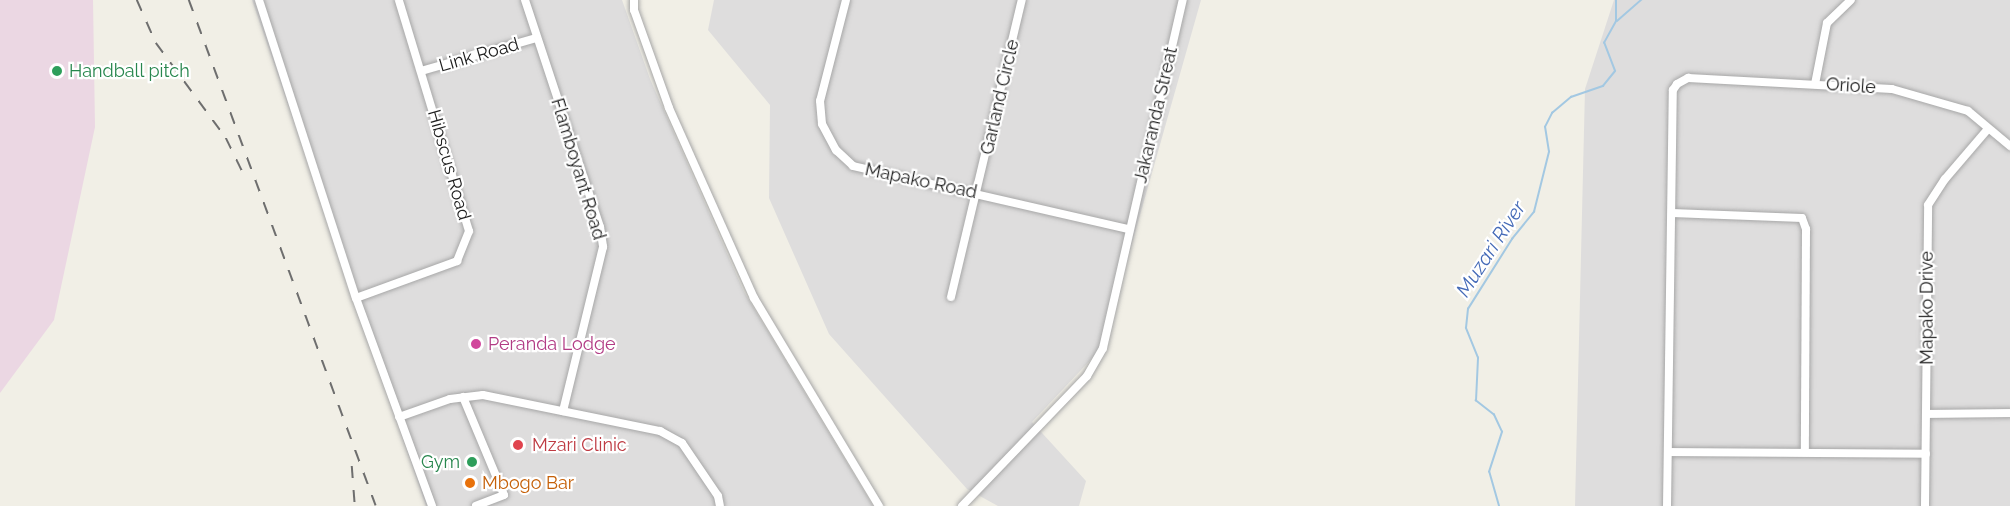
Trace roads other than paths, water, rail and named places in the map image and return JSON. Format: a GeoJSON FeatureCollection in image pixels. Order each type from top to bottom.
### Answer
{"type":"FeatureCollection","features":[{"type":"Feature","properties":{"kind":"street"},"geometry":{"type":"LineString","coordinates":[[259,0],[356,298],[432,506]]}},
{"type":"Feature","properties":{"kind":"street","name":"Hibscus Road"},"geometry":{"type":"LineString","coordinates":[[356,298],[457,261],[466,247],[469,231],[399,0]]}},
{"type":"Feature","properties":{"kind":"street","name":"Flamboyant Road"},"geometry":{"type":"LineString","coordinates":[[525,0],[600,227],[603,247],[563,411]]}},
{"type":"Feature","properties":{"kind":"street"},"geometry":{"type":"LineString","coordinates":[[634,0],[634,10],[669,108],[754,298],[879,506]]}},
{"type":"Feature","properties":{"kind":"street","name":"Mapako Road"},"geometry":{"type":"LineString","coordinates":[[846,0],[820,101],[822,124],[836,150],[853,166],[978,193],[1128,230]]}},
{"type":"Feature","properties":{"kind":"street","name":"Garland Circle"},"geometry":{"type":"LineString","coordinates":[[951,297],[978,193],[1022,0]]}},
{"type":"Feature","properties":{"kind":"street","name":"Jakaranda Streat"},"geometry":{"type":"LineString","coordinates":[[962,506],[1087,376],[1103,348],[1128,230],[1183,0]]}},
{"type":"Feature","properties":{"kind":"street"},"geometry":{"type":"LineString","coordinates":[[1815,84],[1827,23],[1851,0]]}},
{"type":"Feature","properties":{"kind":"street","name":"Link Road"},"geometry":{"type":"LineString","coordinates":[[422,71],[536,38]]}},
{"type":"Feature","properties":{"kind":"street","name":"Oriole"},"geometry":{"type":"LineString","coordinates":[[1672,213],[1673,90],[1677,84],[1688,78],[1892,89],[1968,111],[2010,146]]}},
{"type":"Feature","properties":{"kind":"street","name":"Mapako Drive"},"geometry":{"type":"LineString","coordinates":[[1925,506],[1928,205],[1945,179],[1988,130]]}},
{"type":"Feature","properties":{"kind":"street"},"geometry":{"type":"LineString","coordinates":[[1667,506],[1672,213],[1802,218],[1806,229],[1804,452]]}},
{"type":"Feature","properties":{"kind":"street"},"geometry":{"type":"LineString","coordinates":[[399,417],[463,397],[483,394],[660,431],[682,443],[718,496],[720,506]]}},
{"type":"Feature","properties":{"kind":"street"},"geometry":{"type":"LineString","coordinates":[[463,397],[504,495],[476,506]]}},
{"type":"Feature","properties":{"kind":"street"},"geometry":{"type":"LineString","coordinates":[[1926,414],[2010,413]]}},
{"type":"Feature","properties":{"kind":"street"},"geometry":{"type":"LineString","coordinates":[[1668,452],[1926,454]]}},
{"type":"Feature","properties":{"kind":"waterway","name":"Muzari River"},"geometry":{"type":"LineString","coordinates":[[1499,506],[1489,472],[1502,432],[1494,415],[1476,401],[1478,358],[1466,328],[1468,309],[1512,239],[1534,212],[1549,152],[1545,127],[1552,113],[1571,97],[1603,86],[1615,71],[1604,43],[1616,21],[1616,0]]}},
{"type":"Feature","properties":{"kind":"waterway"},"geometry":{"type":"LineString","coordinates":[[1617,21],[1641,0]]}},
{"type":"Feature","properties":{"kind":"railway"},"geometry":{"type":"LineString","coordinates":[[137,0],[156,43],[226,138],[242,171]]}},
{"type":"Feature","properties":{"kind":"railway"},"geometry":{"type":"LineString","coordinates":[[189,0],[376,506]]}},
{"type":"Feature","properties":{"kind":"railway"},"geometry":{"type":"LineString","coordinates":[[352,466],[355,506]]}},
{"type":"Feature","properties":{"kind":"place","name":"Handball pitch"},"geometry":{"type":"Point","coordinates":[57,71]}},
{"type":"Feature","properties":{"kind":"place","name":"Peranda Lodge"},"geometry":{"type":"Point","coordinates":[476,344]}},
{"type":"Feature","properties":{"kind":"place","name":"Mzari Clinic"},"geometry":{"type":"Point","coordinates":[518,445]}},
{"type":"Feature","properties":{"kind":"place","name":"Gym"},"geometry":{"type":"Point","coordinates":[472,462]}},
{"type":"Feature","properties":{"kind":"place","name":"Mbogo Bar"},"geometry":{"type":"Point","coordinates":[470,483]}}]}
